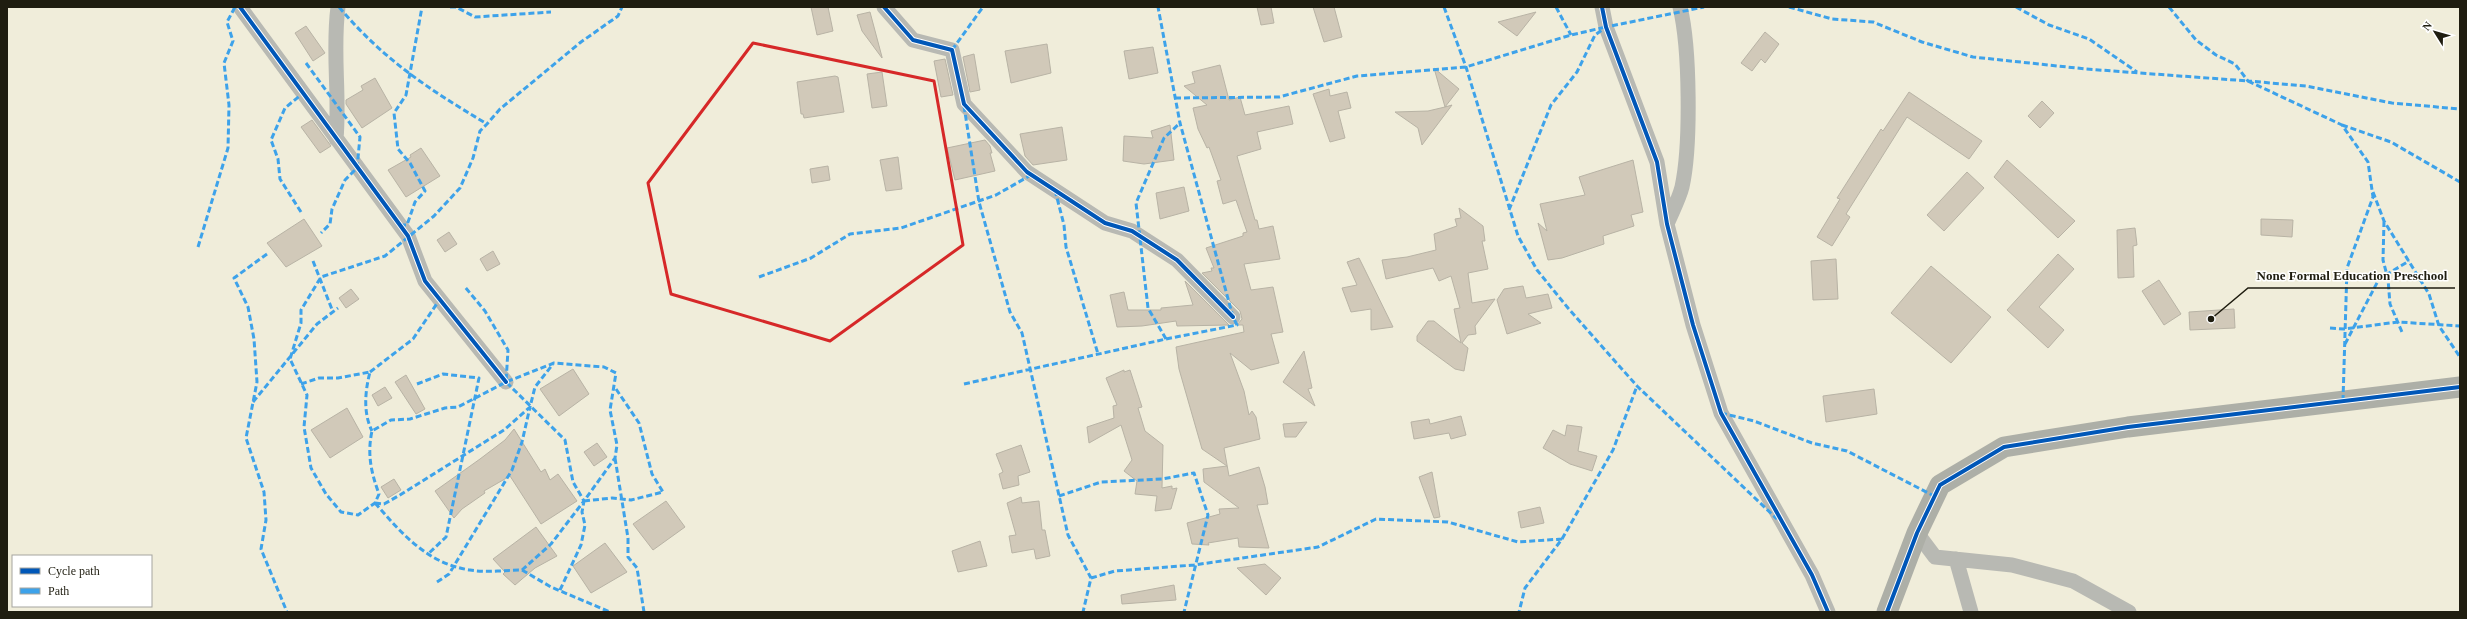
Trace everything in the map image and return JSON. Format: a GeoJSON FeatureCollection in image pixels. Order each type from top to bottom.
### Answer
{"type":"FeatureCollection","features":[{"type":"Feature","properties":{"kind":"street"},"geometry":{"type":"LineString","coordinates":[[240,7],[408,236],[425,281],[506,382]]}},
{"type":"Feature","properties":{"kind":"street"},"geometry":{"type":"LineString","coordinates":[[336,139],[338,114],[336,26],[338,7]]}},
{"type":"Feature","properties":{"kind":"street"},"geometry":{"type":"LineString","coordinates":[[884,7],[913,40],[952,50],[964,104],[1027,172],[1105,222],[1132,231],[1177,260],[1233,317]]}},
{"type":"Feature","properties":{"kind":"street"},"geometry":{"type":"LineString","coordinates":[[1602,7],[1606,27],[1657,162],[1667,224],[1694,325],[1721,413],[1804,561],[1828,612]]}},
{"type":"Feature","properties":{"kind":"street"},"geometry":{"type":"LineString","coordinates":[[1667,224],[1682,188],[1687,142],[1686,73],[1680,7]]}},
{"type":"Feature","properties":{"kind":"street"},"geometry":{"type":"LineString","coordinates":[[1887,612],[1917,532],[1940,485],[2004,447],[2128,427],[2460,387]]}},
{"type":"Feature","properties":{"kind":"street"},"geometry":{"type":"LineString","coordinates":[[1917,532],[1935,557],[2012,565],[2073,581],[2129,612]]}},
{"type":"Feature","properties":{"kind":"street"},"geometry":{"type":"LineString","coordinates":[[1956,559],[1971,612]]}},
{"type":"Feature","properties":{"kind":"highlighted area"},"geometry":{"type":"Polygon","coordinates":[[[753,43],[934,81],[963,245],[830,341],[671,294],[648,183],[753,43]]]}},
{"type":"Feature","properties":{"kind":"building"},"geometry":{"type":"Polygon","coordinates":[[[811,7],[828,7],[833,31],[817,35],[811,7]]]}},
{"type":"Feature","properties":{"kind":"building"},"geometry":{"type":"Polygon","coordinates":[[[1257,7],[1271,7],[1274,23],[1261,25],[1257,7]]]}},
{"type":"Feature","properties":{"kind":"building"},"geometry":{"type":"Polygon","coordinates":[[[1313,7],[1334,7],[1342,37],[1324,42],[1313,7]]]}},
{"type":"Feature","properties":{"kind":"building"},"geometry":{"type":"Polygon","coordinates":[[[870,12],[882,58],[862,31],[857,15],[870,12]]]}},
{"type":"Feature","properties":{"kind":"building"},"geometry":{"type":"Polygon","coordinates":[[[1536,12],[1517,36],[1498,22],[1536,12]]]}},
{"type":"Feature","properties":{"kind":"building"},"geometry":{"type":"Polygon","coordinates":[[[306,26],[325,53],[313,61],[295,33],[306,26]]]}},
{"type":"Feature","properties":{"kind":"building"},"geometry":{"type":"Polygon","coordinates":[[[1765,32],[1779,44],[1765,63],[1761,59],[1752,71],[1741,63],[1765,32]]]}},
{"type":"Feature","properties":{"kind":"building"},"geometry":{"type":"Polygon","coordinates":[[[1047,44],[1051,73],[1011,83],[1005,51],[1047,44]]]}},
{"type":"Feature","properties":{"kind":"building"},"geometry":{"type":"Polygon","coordinates":[[[1153,47],[1158,73],[1129,79],[1124,51],[1153,47]]]}},
{"type":"Feature","properties":{"kind":"building"},"geometry":{"type":"Polygon","coordinates":[[[974,54],[980,90],[970,92],[963,57],[974,54]]]}},
{"type":"Feature","properties":{"kind":"building"},"geometry":{"type":"Polygon","coordinates":[[[945,59],[953,95],[941,97],[934,61],[945,59]]]}},
{"type":"Feature","properties":{"kind":"building"},"geometry":{"type":"Polygon","coordinates":[[[1220,65],[1229,100],[1240,97],[1245,115],[1289,106],[1293,124],[1257,132],[1261,149],[1237,156],[1255,220],[1257,220],[1259,229],[1273,226],[1280,259],[1244,264],[1251,290],[1273,287],[1283,332],[1271,334],[1279,363],[1251,370],[1230,353],[1244,391],[1249,415],[1252,411],[1256,417],[1260,439],[1224,448],[1229,476],[1259,467],[1268,504],[1257,505],[1269,548],[1239,547],[1238,538],[1208,543],[1209,545],[1192,544],[1187,523],[1220,514],[1219,509],[1239,508],[1204,482],[1203,469],[1227,466],[1202,449],[1179,369],[1176,347],[1244,332],[1243,325],[1237,325],[1242,319],[1240,311],[1202,273],[1212,271],[1211,268],[1214,268],[1206,248],[1243,236],[1243,233],[1247,232],[1236,200],[1223,204],[1217,181],[1221,180],[1209,147],[1207,148],[1198,129],[1193,108],[1207,105],[1184,86],[1195,83],[1192,72],[1220,65]]]}},
{"type":"Feature","properties":{"kind":"building"},"geometry":{"type":"Polygon","coordinates":[[[1434,68],[1459,89],[1445,107],[1434,68]]]}},
{"type":"Feature","properties":{"kind":"building"},"geometry":{"type":"Polygon","coordinates":[[[882,72],[887,106],[872,108],[867,74],[882,72]]]}},
{"type":"Feature","properties":{"kind":"building"},"geometry":{"type":"Polygon","coordinates":[[[835,76],[838,77],[844,112],[804,118],[803,114],[801,114],[797,82],[835,76]]]}},
{"type":"Feature","properties":{"kind":"building"},"geometry":{"type":"Polygon","coordinates":[[[375,78],[392,108],[362,128],[346,104],[346,100],[363,90],[361,86],[375,78]]]}},
{"type":"Feature","properties":{"kind":"building"},"geometry":{"type":"Polygon","coordinates":[[[1329,89],[1330,96],[1347,92],[1351,108],[1338,111],[1345,138],[1330,142],[1313,94],[1329,89]]]}},
{"type":"Feature","properties":{"kind":"building"},"geometry":{"type":"Polygon","coordinates":[[[1909,92],[1982,141],[1969,159],[1907,117],[1846,214],[1850,217],[1832,246],[1817,237],[1840,199],[1837,198],[1881,129],[1883,131],[1909,92]]]}},
{"type":"Feature","properties":{"kind":"building"},"geometry":{"type":"Polygon","coordinates":[[[2042,101],[2054,113],[2040,128],[2028,116],[2042,101]]]}},
{"type":"Feature","properties":{"kind":"building"},"geometry":{"type":"Polygon","coordinates":[[[1452,105],[1422,145],[1418,128],[1395,112],[1428,111],[1452,105]]]}},
{"type":"Feature","properties":{"kind":"building"},"geometry":{"type":"Polygon","coordinates":[[[312,120],[331,146],[320,153],[301,127],[312,120]]]}},
{"type":"Feature","properties":{"kind":"building"},"geometry":{"type":"Polygon","coordinates":[[[1170,125],[1174,160],[1144,164],[1123,161],[1124,136],[1153,138],[1151,131],[1170,125]]]}},
{"type":"Feature","properties":{"kind":"building"},"geometry":{"type":"Polygon","coordinates":[[[1062,127],[1067,160],[1033,165],[1025,156],[1020,134],[1062,127]]]}},
{"type":"Feature","properties":{"kind":"building"},"geometry":{"type":"Polygon","coordinates":[[[985,140],[990,146],[992,153],[990,153],[995,171],[955,180],[947,148],[985,140]]]}},
{"type":"Feature","properties":{"kind":"building"},"geometry":{"type":"Polygon","coordinates":[[[421,148],[440,176],[406,197],[388,170],[411,157],[410,155],[421,148]]]}},
{"type":"Feature","properties":{"kind":"building"},"geometry":{"type":"Polygon","coordinates":[[[898,157],[902,189],[886,191],[880,160],[898,157]]]}},
{"type":"Feature","properties":{"kind":"building"},"geometry":{"type":"Polygon","coordinates":[[[1633,160],[1643,212],[1631,215],[1634,226],[1603,236],[1604,244],[1562,258],[1548,260],[1538,223],[1547,231],[1540,204],[1585,195],[1579,177],[1633,160]]]}},
{"type":"Feature","properties":{"kind":"building"},"geometry":{"type":"Polygon","coordinates":[[[2007,160],[2075,221],[2058,238],[1994,177],[2007,160]]]}},
{"type":"Feature","properties":{"kind":"building"},"geometry":{"type":"Polygon","coordinates":[[[828,166],[830,180],[812,183],[810,169],[828,166]]]}},
{"type":"Feature","properties":{"kind":"building"},"geometry":{"type":"Polygon","coordinates":[[[1967,172],[1984,188],[1944,231],[1927,215],[1967,172]]]}},
{"type":"Feature","properties":{"kind":"building"},"geometry":{"type":"Polygon","coordinates":[[[1184,187],[1189,211],[1160,219],[1156,193],[1184,187]]]}},
{"type":"Feature","properties":{"kind":"building"},"geometry":{"type":"Polygon","coordinates":[[[1459,208],[1483,226],[1485,241],[1482,241],[1488,269],[1468,273],[1472,303],[1495,299],[1475,326],[1476,334],[1468,335],[1462,343],[1468,348],[1464,371],[1455,369],[1417,341],[1417,336],[1428,321],[1434,321],[1461,343],[1454,309],[1460,308],[1451,276],[1439,281],[1433,268],[1386,279],[1382,260],[1407,257],[1436,250],[1434,234],[1457,226],[1455,219],[1461,218],[1459,208]]]}},
{"type":"Feature","properties":{"kind":"building"},"geometry":{"type":"Polygon","coordinates":[[[304,219],[322,246],[286,267],[267,243],[304,219]]]}},
{"type":"Feature","properties":{"kind":"building"},"geometry":{"type":"Polygon","coordinates":[[[2261,219],[2293,220],[2292,237],[2261,235],[2261,219]]]}},
{"type":"Feature","properties":{"kind":"building"},"geometry":{"type":"Polygon","coordinates":[[[2135,228],[2137,245],[2133,246],[2134,277],[2118,278],[2117,230],[2135,228]]]}},
{"type":"Feature","properties":{"kind":"building"},"geometry":{"type":"Polygon","coordinates":[[[449,232],[457,244],[445,252],[437,240],[449,232]]]}},
{"type":"Feature","properties":{"kind":"building"},"geometry":{"type":"Polygon","coordinates":[[[493,251],[500,264],[487,271],[480,259],[493,251]]]}},
{"type":"Feature","properties":{"kind":"building"},"geometry":{"type":"Polygon","coordinates":[[[2058,254],[2074,269],[2039,307],[2064,330],[2048,348],[2007,310],[2058,254]]]}},
{"type":"Feature","properties":{"kind":"building"},"geometry":{"type":"Polygon","coordinates":[[[1359,258],[1393,327],[1371,330],[1371,309],[1351,312],[1342,288],[1357,285],[1347,262],[1359,258]]]}},
{"type":"Feature","properties":{"kind":"building"},"geometry":{"type":"Polygon","coordinates":[[[1836,259],[1838,299],[1813,300],[1811,261],[1836,259]]]}},
{"type":"Feature","properties":{"kind":"building"},"geometry":{"type":"Polygon","coordinates":[[[1931,266],[1991,317],[1951,363],[1891,313],[1931,266]]]}},
{"type":"Feature","properties":{"kind":"building"},"geometry":{"type":"Polygon","coordinates":[[[2159,280],[2181,314],[2164,325],[2142,291],[2159,280]]]}},
{"type":"Feature","properties":{"kind":"building"},"geometry":{"type":"Polygon","coordinates":[[[1185,281],[1229,325],[1177,326],[1176,321],[1142,326],[1117,327],[1110,295],[1124,292],[1128,310],[1161,310],[1161,308],[1193,305],[1185,281]]]}},
{"type":"Feature","properties":{"kind":"building"},"geometry":{"type":"Polygon","coordinates":[[[1523,286],[1526,298],[1548,294],[1552,308],[1528,314],[1541,323],[1507,334],[1497,300],[1504,289],[1523,286]]]}},
{"type":"Feature","properties":{"kind":"building"},"geometry":{"type":"Polygon","coordinates":[[[351,289],[359,299],[346,308],[339,298],[351,289]]]}},
{"type":"Feature","properties":{"kind":"building"},"geometry":{"type":"Polygon","coordinates":[[[2234,309],[2235,328],[2190,330],[2189,312],[2234,309]]]}},
{"type":"Feature","properties":{"kind":"building"},"geometry":{"type":"Polygon","coordinates":[[[1304,351],[1312,388],[1308,389],[1315,406],[1283,382],[1304,351]]]}},
{"type":"Feature","properties":{"kind":"building"},"geometry":{"type":"Polygon","coordinates":[[[573,369],[589,394],[559,416],[540,389],[573,369]]]}},
{"type":"Feature","properties":{"kind":"building"},"geometry":{"type":"Polygon","coordinates":[[[1124,370],[1124,372],[1130,370],[1142,407],[1138,408],[1145,431],[1163,445],[1162,488],[1172,486],[1172,489],[1177,488],[1171,509],[1155,511],[1157,496],[1135,494],[1137,481],[1124,471],[1132,460],[1121,425],[1089,443],[1087,427],[1114,418],[1113,406],[1117,405],[1106,378],[1124,370]]]}},
{"type":"Feature","properties":{"kind":"building"},"geometry":{"type":"Polygon","coordinates":[[[406,375],[425,409],[416,414],[395,382],[406,375]]]}},
{"type":"Feature","properties":{"kind":"building"},"geometry":{"type":"Polygon","coordinates":[[[385,387],[392,398],[378,406],[372,395],[385,387]]]}},
{"type":"Feature","properties":{"kind":"building"},"geometry":{"type":"Polygon","coordinates":[[[1874,389],[1877,414],[1826,422],[1823,396],[1874,389]]]}},
{"type":"Feature","properties":{"kind":"building"},"geometry":{"type":"Polygon","coordinates":[[[347,408],[363,437],[330,458],[311,430],[347,408]]]}},
{"type":"Feature","properties":{"kind":"building"},"geometry":{"type":"Polygon","coordinates":[[[1461,416],[1466,435],[1451,439],[1449,433],[1414,439],[1411,422],[1429,419],[1430,424],[1461,416]]]}},
{"type":"Feature","properties":{"kind":"building"},"geometry":{"type":"Polygon","coordinates":[[[1307,422],[1296,437],[1285,437],[1283,424],[1307,422]]]}},
{"type":"Feature","properties":{"kind":"building"},"geometry":{"type":"Polygon","coordinates":[[[1567,425],[1582,427],[1578,451],[1597,456],[1592,471],[1570,464],[1543,448],[1553,430],[1565,436],[1567,425]]]}},
{"type":"Feature","properties":{"kind":"building"},"geometry":{"type":"Polygon","coordinates":[[[514,429],[541,472],[545,469],[550,480],[558,474],[577,501],[541,524],[510,476],[484,491],[485,493],[462,509],[454,518],[435,491],[505,440],[514,429]]]}},
{"type":"Feature","properties":{"kind":"building"},"geometry":{"type":"Polygon","coordinates":[[[597,443],[607,457],[594,466],[584,452],[597,443]]]}},
{"type":"Feature","properties":{"kind":"building"},"geometry":{"type":"Polygon","coordinates":[[[1021,445],[1030,472],[1018,476],[1019,485],[1003,489],[999,474],[1003,472],[996,454],[1021,445]]]}},
{"type":"Feature","properties":{"kind":"building"},"geometry":{"type":"Polygon","coordinates":[[[1432,472],[1440,517],[1434,518],[1419,477],[1432,472]]]}},
{"type":"Feature","properties":{"kind":"building"},"geometry":{"type":"Polygon","coordinates":[[[394,479],[401,490],[388,498],[381,487],[394,479]]]}},
{"type":"Feature","properties":{"kind":"building"},"geometry":{"type":"Polygon","coordinates":[[[1021,497],[1022,503],[1039,501],[1042,530],[1045,530],[1050,556],[1036,559],[1034,549],[1012,553],[1009,536],[1016,535],[1007,503],[1021,497]]]}},
{"type":"Feature","properties":{"kind":"building"},"geometry":{"type":"Polygon","coordinates":[[[666,501],[685,527],[653,550],[633,524],[666,501]]]}},
{"type":"Feature","properties":{"kind":"building"},"geometry":{"type":"Polygon","coordinates":[[[1540,507],[1544,523],[1521,528],[1518,512],[1540,507]]]}},
{"type":"Feature","properties":{"kind":"building"},"geometry":{"type":"Polygon","coordinates":[[[536,527],[557,556],[535,568],[515,585],[503,574],[505,572],[493,559],[536,527]]]}},
{"type":"Feature","properties":{"kind":"building"},"geometry":{"type":"Polygon","coordinates":[[[980,541],[987,566],[958,572],[952,551],[980,541]]]}},
{"type":"Feature","properties":{"kind":"building"},"geometry":{"type":"Polygon","coordinates":[[[605,543],[627,572],[591,593],[573,566],[605,543]]]}},
{"type":"Feature","properties":{"kind":"building"},"geometry":{"type":"Polygon","coordinates":[[[1265,564],[1281,578],[1266,595],[1237,568],[1265,564]]]}},
{"type":"Feature","properties":{"kind":"building"},"geometry":{"type":"Polygon","coordinates":[[[1174,585],[1176,600],[1122,604],[1121,595],[1174,585]]]}},
{"type":"Feature","properties":{"kind":"marked path"},"geometry":{"type":"LineString","coordinates":[[198,247],[228,148],[229,105],[224,63],[233,41],[227,22],[235,7]]}},
{"type":"Feature","properties":{"kind":"marked path"},"geometry":{"type":"LineString","coordinates":[[339,7],[373,43],[407,72],[487,124]]}},
{"type":"Feature","properties":{"kind":"marked path"},"geometry":{"type":"LineString","coordinates":[[400,225],[407,225],[415,202],[425,191],[410,163],[398,149],[394,113],[406,95],[422,7]]}},
{"type":"Feature","properties":{"kind":"marked path"},"geometry":{"type":"LineString","coordinates":[[450,7],[456,7],[475,17],[551,12]]}},
{"type":"Feature","properties":{"kind":"marked path"},"geometry":{"type":"LineString","coordinates":[[560,590],[581,545],[585,525],[582,512],[584,501],[615,458],[617,445],[610,410],[616,373],[604,367],[554,363],[506,382],[458,407],[445,408],[410,419],[391,420],[372,431],[370,455],[374,478],[379,494],[375,503],[358,515],[341,512],[326,494],[311,468],[304,427],[307,395],[290,359],[301,323],[301,310],[321,277],[385,256],[434,216],[460,188],[473,158],[480,131],[500,109],[581,42],[618,16],[622,7]]}},
{"type":"Feature","properties":{"kind":"marked path"},"geometry":{"type":"LineString","coordinates":[[952,50],[983,7]]}},
{"type":"Feature","properties":{"kind":"marked path"},"geometry":{"type":"LineString","coordinates":[[964,384],[1166,339],[1237,325],[1233,317],[1180,123],[1158,7]]}},
{"type":"Feature","properties":{"kind":"marked path"},"geometry":{"type":"LineString","coordinates":[[1444,7],[1466,67],[1518,236],[1537,270],[1568,308],[1637,386],[1777,519]]}},
{"type":"Feature","properties":{"kind":"marked path"},"geometry":{"type":"LineString","coordinates":[[1556,7],[1571,35]]}},
{"type":"Feature","properties":{"kind":"marked path"},"geometry":{"type":"LineString","coordinates":[[1509,210],[1551,105],[1577,72],[1595,35],[1606,27],[1704,7]]}},
{"type":"Feature","properties":{"kind":"marked path"},"geometry":{"type":"LineString","coordinates":[[1789,7],[1832,19],[1873,22],[1922,42],[1973,57],[2086,69],[2248,81],[2342,125],[2368,162],[2373,197],[2347,268],[2343,400]]}},
{"type":"Feature","properties":{"kind":"marked path"},"geometry":{"type":"LineString","coordinates":[[2016,7],[2049,25],[2089,39],[2137,72]]}},
{"type":"Feature","properties":{"kind":"marked path"},"geometry":{"type":"LineString","coordinates":[[2169,7],[2196,40],[2216,55],[2235,64],[2248,81],[2306,86],[2392,103],[2460,109]]}},
{"type":"Feature","properties":{"kind":"marked path"},"geometry":{"type":"LineString","coordinates":[[1175,98],[1279,97],[1357,76],[1466,67],[1571,35],[1606,27]]}},
{"type":"Feature","properties":{"kind":"marked path"},"geometry":{"type":"LineString","coordinates":[[306,63],[360,137],[357,168],[345,180],[332,209],[330,224],[321,233]]}},
{"type":"Feature","properties":{"kind":"marked path"},"geometry":{"type":"LineString","coordinates":[[301,212],[280,179],[278,159],[271,140],[285,108],[302,94]]}},
{"type":"Feature","properties":{"kind":"marked path"},"geometry":{"type":"LineString","coordinates":[[964,106],[979,202],[1010,312],[1022,333],[1068,535],[1091,578],[1083,612]]}},
{"type":"Feature","properties":{"kind":"marked path"},"geometry":{"type":"LineString","coordinates":[[1166,339],[1148,308],[1136,203],[1164,138],[1180,123]]}},
{"type":"Feature","properties":{"kind":"marked path"},"geometry":{"type":"LineString","coordinates":[[2342,125],[2391,142],[2460,182]]}},
{"type":"Feature","properties":{"kind":"marked path"},"geometry":{"type":"LineString","coordinates":[[759,277],[811,258],[850,234],[901,228],[996,195],[1031,175]]}},
{"type":"Feature","properties":{"kind":"marked path"},"geometry":{"type":"LineString","coordinates":[[1055,190],[1064,225],[1066,247],[1098,354]]}},
{"type":"Feature","properties":{"kind":"marked path"},"geometry":{"type":"LineString","coordinates":[[2373,192],[2384,221],[2429,294],[2439,326],[2460,357]]}},
{"type":"Feature","properties":{"kind":"marked path"},"geometry":{"type":"LineString","coordinates":[[2384,221],[2383,260],[2388,279],[2390,304],[2402,332]]}},
{"type":"Feature","properties":{"kind":"marked path"},"geometry":{"type":"LineString","coordinates":[[267,254],[234,278],[248,307],[254,339],[257,382],[246,438],[264,492],[266,520],[261,549],[287,612]]}},
{"type":"Feature","properties":{"kind":"marked path"},"geometry":{"type":"LineString","coordinates":[[313,261],[333,312]]}},
{"type":"Feature","properties":{"kind":"marked path"},"geometry":{"type":"LineString","coordinates":[[2345,344],[2379,279],[2409,261]]}},
{"type":"Feature","properties":{"kind":"marked path"},"geometry":{"type":"LineString","coordinates":[[375,503],[395,526],[417,546],[429,554],[455,567],[476,571],[489,571],[522,570],[551,544],[584,501],[573,482],[565,440],[506,382],[508,350],[485,311],[465,287]]}},
{"type":"Feature","properties":{"kind":"marked path"},"geometry":{"type":"LineString","coordinates":[[370,372],[413,339],[440,299]]}},
{"type":"Feature","properties":{"kind":"marked path"},"geometry":{"type":"LineString","coordinates":[[253,402],[317,324],[338,308]]}},
{"type":"Feature","properties":{"kind":"marked path"},"geometry":{"type":"LineString","coordinates":[[2330,328],[2344,329],[2398,322],[2460,326]]}},
{"type":"Feature","properties":{"kind":"marked path"},"geometry":{"type":"LineString","coordinates":[[375,503],[384,504],[400,495],[504,430],[530,407],[535,387],[553,364]]}},
{"type":"Feature","properties":{"kind":"marked path"},"geometry":{"type":"LineString","coordinates":[[301,384],[319,378],[338,378],[370,372],[367,387],[366,409],[372,431]]}},
{"type":"Feature","properties":{"kind":"marked path"},"geometry":{"type":"LineString","coordinates":[[417,384],[443,374],[479,378],[446,537],[428,554]]}},
{"type":"Feature","properties":{"kind":"marked path"},"geometry":{"type":"LineString","coordinates":[[584,501],[612,498],[631,500],[663,492],[652,474],[639,423],[614,386]]}},
{"type":"Feature","properties":{"kind":"marked path"},"geometry":{"type":"LineString","coordinates":[[1562,539],[1613,450],[1637,386]]}},
{"type":"Feature","properties":{"kind":"marked path"},"geometry":{"type":"LineString","coordinates":[[437,582],[449,574],[512,470],[522,442],[530,407]]}},
{"type":"Feature","properties":{"kind":"marked path"},"geometry":{"type":"LineString","coordinates":[[1721,413],[1754,421],[1812,443],[1847,451],[1934,496]]}},
{"type":"Feature","properties":{"kind":"marked path"},"geometry":{"type":"LineString","coordinates":[[615,458],[628,538],[628,557],[637,568],[644,612]]}},
{"type":"Feature","properties":{"kind":"marked path"},"geometry":{"type":"LineString","coordinates":[[1059,496],[1101,482],[1162,479],[1194,473],[1208,515],[1184,612]]}},
{"type":"Feature","properties":{"kind":"marked path"},"geometry":{"type":"LineString","coordinates":[[1091,578],[1115,571],[1194,565],[1318,547],[1376,519],[1448,522],[1518,542],[1562,539],[1525,588],[1519,612]]}},
{"type":"Feature","properties":{"kind":"marked path"},"geometry":{"type":"LineString","coordinates":[[522,570],[551,587],[610,612]]}},
{"type":"Feature","properties":{"kind":"cycle path"},"geometry":{"type":"LineString","coordinates":[[240,7],[408,236],[425,281],[506,382]]}},
{"type":"Feature","properties":{"kind":"cycle path"},"geometry":{"type":"LineString","coordinates":[[884,7],[913,40],[952,50],[964,104],[1027,172],[1105,223],[1132,231],[1177,260],[1233,317]]}},
{"type":"Feature","properties":{"kind":"cycle path"},"geometry":{"type":"LineString","coordinates":[[1602,7],[1606,27],[1657,162],[1667,224],[1693,325],[1721,413],[1812,575],[1828,612]]}},
{"type":"Feature","properties":{"kind":"cycle path"},"geometry":{"type":"LineString","coordinates":[[1887,612],[1917,533],[1940,485],[2004,447],[2128,427],[2460,387]]}},
{"type":"Feature","properties":{"kind":"place","name":"None Formal Education Preschool"},"geometry":{"type":"Point","coordinates":[2211,319]}}]}
